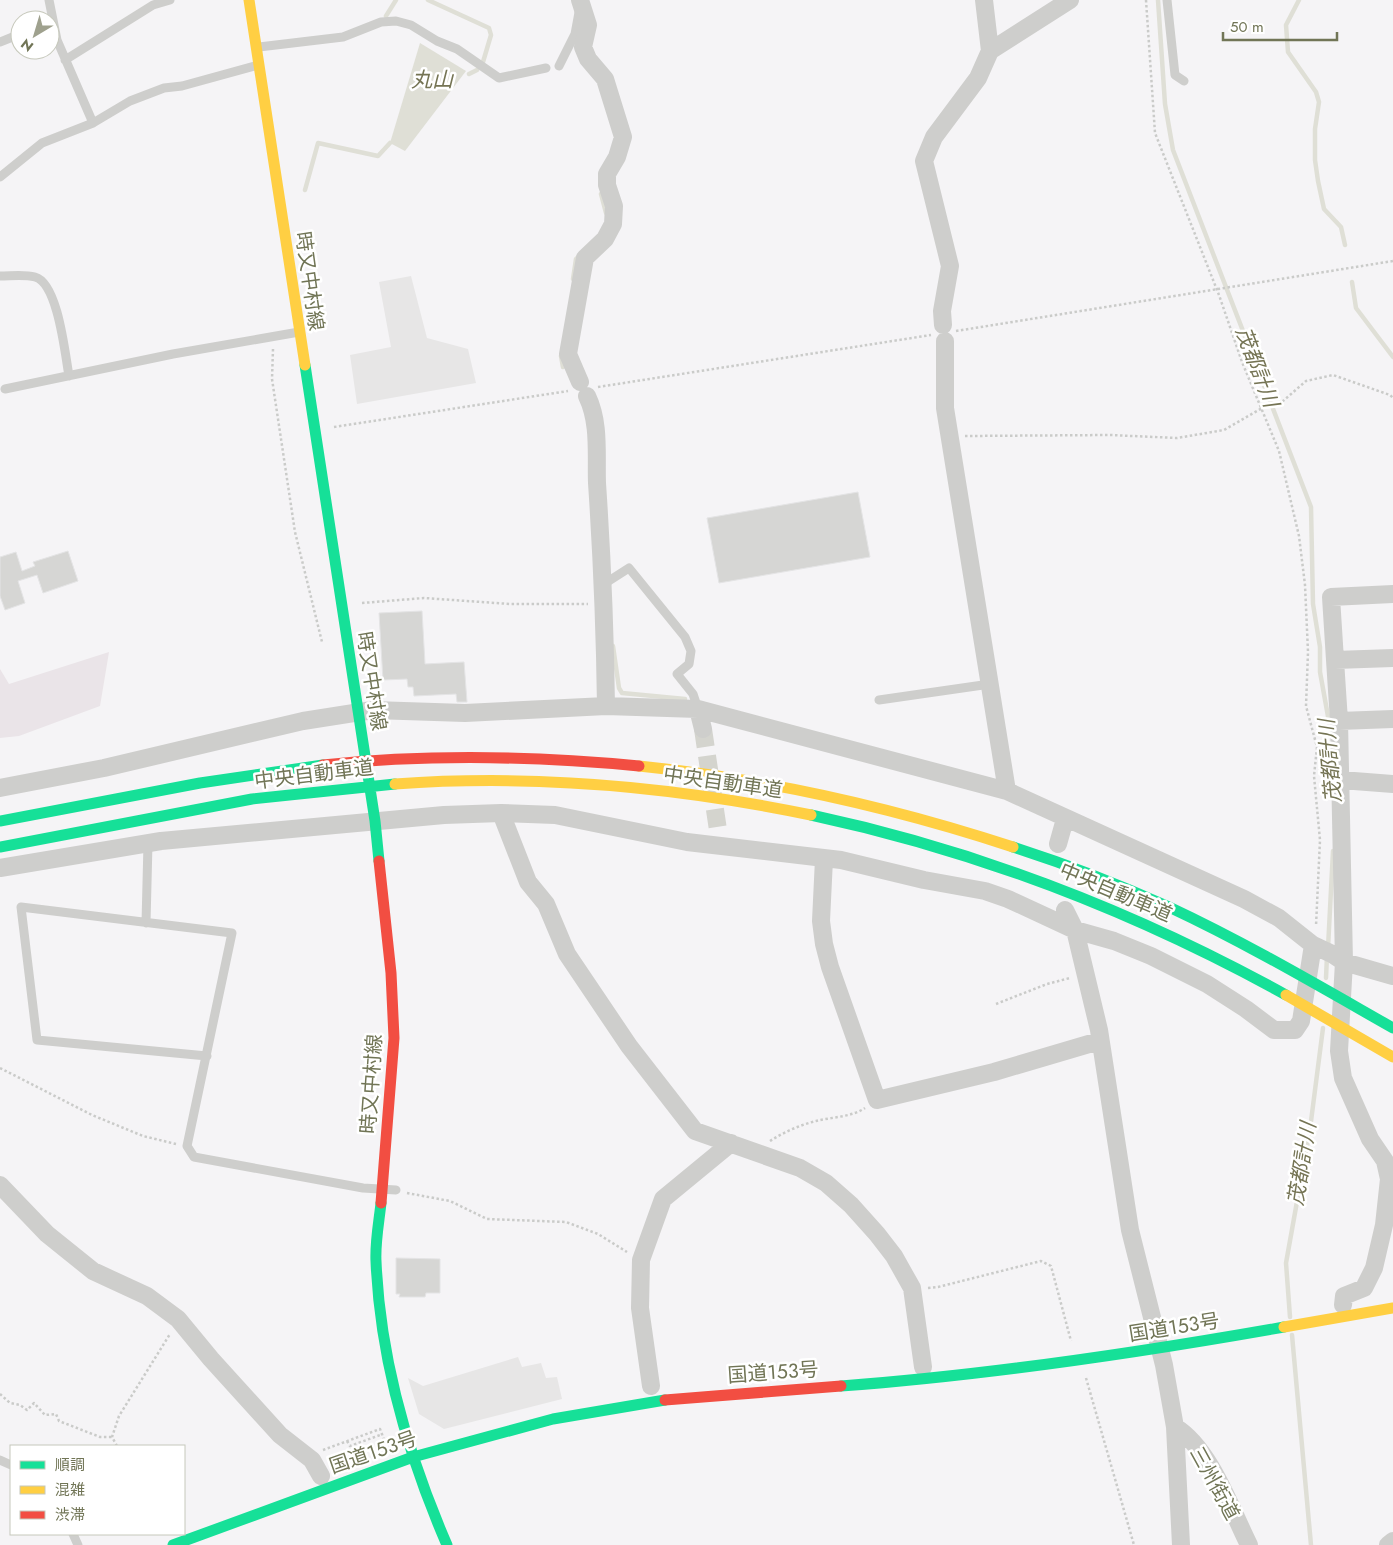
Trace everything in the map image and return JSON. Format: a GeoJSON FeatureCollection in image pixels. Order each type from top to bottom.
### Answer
{"type":"FeatureCollection","features":[{"type":"Feature","properties":{"kind":"main road","name":"時又中村線"},"geometry":{"type":"LineString","coordinates":[[249,0],[258,47],[299,332],[375,821],[392,973],[394,1038],[376,1259],[383,1341],[401,1418],[442,1543]]}},
{"type":"Feature","properties":{"kind":"main road","name":"中央自動車道"},"geometry":{"type":"LineString","coordinates":[[0,821],[157,791],[298,768],[403,759],[551,760],[631,765],[722,776],[889,808],[970,831],[1052,859],[1139,893],[1225,936],[1393,1028]]}},
{"type":"Feature","properties":{"kind":"main road","name":"中央自動車道"},"geometry":{"type":"LineString","coordinates":[[0,847],[300,792],[403,783],[484,782],[630,788],[700,796],[792,810],[883,830],[974,857],[1130,916],[1215,956],[1393,1058]]}},
{"type":"Feature","properties":{"kind":"main road","name":"国道153号"},"geometry":{"type":"LineString","coordinates":[[173,1545],[413,1458],[553,1419],[654,1401],[924,1380],[1160,1349],[1393,1308]]}},
{"type":"Feature","properties":{"kind":"street"},"geometry":{"type":"LineString","coordinates":[[984,0],[990,50],[978,78],[934,137],[924,161],[950,266],[942,311],[945,333],[945,408],[1007,790]]}},
{"type":"Feature","properties":{"kind":"street"},"geometry":{"type":"LineString","coordinates":[[990,50],[1070,0]]}},
{"type":"Feature","properties":{"kind":"street"},"geometry":{"type":"LineString","coordinates":[[581,2],[588,26],[583,47],[588,60],[605,79],[623,137],[617,157],[607,174],[607,185],[614,206],[613,224],[604,239],[585,258],[568,354],[583,389],[597,434],[597,480],[604,584],[606,706]]}},
{"type":"Feature","properties":{"kind":"street"},"geometry":{"type":"LineString","coordinates":[[1343,1305],[1344,1296],[1364,1288],[1374,1268],[1384,1225],[1389,1179],[1385,1161],[1370,1139],[1343,1078],[1327,952],[1341,780],[1331,597],[1393,594]]}},
{"type":"Feature","properties":{"kind":"street"},"geometry":{"type":"LineString","coordinates":[[1335,660],[1393,658]]}},
{"type":"Feature","properties":{"kind":"street"},"geometry":{"type":"LineString","coordinates":[[0,788],[104,768],[303,722],[372,710],[465,713],[606,706],[698,709],[1007,790],[1064,819],[1244,899],[1279,918],[1327,952],[1393,976]]}},
{"type":"Feature","properties":{"kind":"street"},"geometry":{"type":"LineString","coordinates":[[698,709],[703,729]]}},
{"type":"Feature","properties":{"kind":"street"},"geometry":{"type":"LineString","coordinates":[[1339,721],[1393,719]]}},
{"type":"Feature","properties":{"kind":"street"},"geometry":{"type":"LineString","coordinates":[[1341,780],[1393,784]]}},
{"type":"Feature","properties":{"kind":"street"},"geometry":{"type":"LineString","coordinates":[[0,868],[148,843],[375,821],[501,813],[555,815],[687,842],[719,838],[871,866],[924,880],[985,891],[1008,899],[1075,930],[1114,941],[1167,964],[1207,984],[1274,1030],[1295,1030],[1301,1021],[1327,952]]}},
{"type":"Feature","properties":{"kind":"street"},"geometry":{"type":"LineString","coordinates":[[501,813],[528,882],[546,904],[567,954],[629,1046],[696,1131],[800,1168],[826,1183],[851,1204],[894,1256],[912,1288],[922,1366]]}},
{"type":"Feature","properties":{"kind":"street"},"geometry":{"type":"LineString","coordinates":[[1058,844],[1064,819]]}},
{"type":"Feature","properties":{"kind":"street"},"geometry":{"type":"LineString","coordinates":[[824,858],[821,921],[824,944],[830,967],[877,1100],[994,1072],[1099,1041]]}},
{"type":"Feature","properties":{"kind":"street"},"geometry":{"type":"LineString","coordinates":[[1066,910],[1075,930],[1086,974],[1130,1230],[1160,1349],[1175,1427],[1181,1545]]}},
{"type":"Feature","properties":{"kind":"street"},"geometry":{"type":"LineString","coordinates":[[651,1386],[640,1308],[641,1260],[663,1200],[731,1143]]}},
{"type":"Feature","properties":{"kind":"street"},"geometry":{"type":"LineString","coordinates":[[0,1185],[47,1234],[93,1271],[147,1296],[178,1319],[211,1359],[280,1435],[312,1460],[321,1476]]}},
{"type":"Feature","properties":{"kind":"street","name":"三州街道"},"geometry":{"type":"LineString","coordinates":[[1175,1427],[1185,1433],[1209,1465],[1249,1545]]}},
{"type":"Feature","properties":{"kind":"street"},"geometry":{"type":"LineString","coordinates":[[1388,1545],[1393,1541]]}},
{"type":"Feature","properties":{"kind":"lane"},"geometry":{"type":"LineString","coordinates":[[65,60],[153,4],[170,0]]}},
{"type":"Feature","properties":{"kind":"lane"},"geometry":{"type":"LineString","coordinates":[[1167,0],[1175,75],[1184,80]]}},
{"type":"Feature","properties":{"kind":"lane"},"geometry":{"type":"LineString","coordinates":[[559,66],[576,34],[581,2]]}},
{"type":"Feature","properties":{"kind":"lane"},"geometry":{"type":"LineString","coordinates":[[258,47],[343,37],[381,22],[396,21],[411,25],[437,41],[457,49],[498,78],[546,68]]}},
{"type":"Feature","properties":{"kind":"lane"},"geometry":{"type":"LineString","coordinates":[[60,48],[93,123]]}},
{"type":"Feature","properties":{"kind":"lane"},"geometry":{"type":"LineString","coordinates":[[0,177],[42,143],[93,123],[130,101],[164,88],[182,86],[260,65]]}},
{"type":"Feature","properties":{"kind":"lane"},"geometry":{"type":"LineString","coordinates":[[0,276],[35,277],[42,281],[53,298],[69,376]]}},
{"type":"Feature","properties":{"kind":"lane"},"geometry":{"type":"LineString","coordinates":[[5,389],[173,354],[299,332]]}},
{"type":"Feature","properties":{"kind":"lane"},"geometry":{"type":"LineString","coordinates":[[604,584],[629,568],[685,637],[691,651],[689,664],[677,674],[693,694],[698,709]]}},
{"type":"Feature","properties":{"kind":"lane"},"geometry":{"type":"LineString","coordinates":[[879,700],[990,684]]}},
{"type":"Feature","properties":{"kind":"lane"},"geometry":{"type":"LineString","coordinates":[[146,923],[148,843]]}},
{"type":"Feature","properties":{"kind":"lane"},"geometry":{"type":"LineString","coordinates":[[207,1056],[37,1040],[21,907],[232,933],[207,1056],[187,1146],[194,1157],[396,1190]]}},
{"type":"Feature","properties":{"kind":"path"},"geometry":{"type":"LineString","coordinates":[[1146,0],[1156,133],[1279,450],[1299,536],[1306,585],[1308,652],[1306,706],[1316,746],[1314,776],[1320,840],[1318,919],[1327,952]]}},
{"type":"Feature","properties":{"kind":"path"},"geometry":{"type":"LineString","coordinates":[[328,428],[945,333],[1393,261]]}},
{"type":"Feature","properties":{"kind":"path"},"geometry":{"type":"LineString","coordinates":[[273,337],[272,379],[296,532],[322,642]]}},
{"type":"Feature","properties":{"kind":"path"},"geometry":{"type":"LineString","coordinates":[[951,440],[962,436],[1110,435],[1177,438],[1224,430],[1262,408],[1283,401],[1306,381],[1333,375],[1390,395],[1393,398]]}},
{"type":"Feature","properties":{"kind":"path"},"geometry":{"type":"LineString","coordinates":[[354,604],[424,598],[510,604],[604,604]]}},
{"type":"Feature","properties":{"kind":"path"},"geometry":{"type":"LineString","coordinates":[[996,1004],[1047,984],[1086,974]]}},
{"type":"Feature","properties":{"kind":"path"},"geometry":{"type":"LineString","coordinates":[[0,1068],[92,1116],[143,1136],[187,1146]]}},
{"type":"Feature","properties":{"kind":"path"},"geometry":{"type":"LineString","coordinates":[[754,1151],[792,1129],[814,1121],[859,1112],[877,1100]]}},
{"type":"Feature","properties":{"kind":"path"},"geometry":{"type":"LineString","coordinates":[[396,1190],[450,1201],[487,1219],[566,1222],[598,1234],[641,1260]]}},
{"type":"Feature","properties":{"kind":"path"},"geometry":{"type":"LineString","coordinates":[[912,1288],[938,1287],[1042,1261],[1051,1266],[1074,1349]]}},
{"type":"Feature","properties":{"kind":"path"},"geometry":{"type":"LineString","coordinates":[[116,1445],[112,1438],[120,1416],[178,1319]]}},
{"type":"Feature","properties":{"kind":"path"},"geometry":{"type":"LineString","coordinates":[[1083,1370],[1134,1545]]}},
{"type":"Feature","properties":{"kind":"path"},"geometry":{"type":"LineString","coordinates":[[0,1394],[10,1403],[20,1404],[27,1410],[34,1403],[45,1415],[56,1414],[59,1421],[100,1437],[112,1438]]}},
{"type":"Feature","properties":{"kind":"path"},"geometry":{"type":"LineString","coordinates":[[324,1457],[321,1451],[377,1431]]}},
{"type":"Feature","properties":{"kind":"path"},"geometry":{"type":"LineString","coordinates":[[347,1441],[350,1446],[388,1432]]}},
{"type":"Feature","properties":{"kind":"shaded area"},"geometry":{"type":"Polygon","coordinates":[[[411,276],[427,338],[468,349],[476,383],[357,404],[350,355],[391,347],[379,282],[411,276]]]}},
{"type":"Feature","properties":{"kind":"shaded area"},"geometry":{"type":"Polygon","coordinates":[[[109,652],[100,706],[19,736],[0,738],[0,669],[9,684],[109,652]]]}},
{"type":"Feature","properties":{"kind":"shaded area"},"geometry":{"type":"Polygon","coordinates":[[[518,1357],[522,1367],[541,1363],[546,1378],[557,1377],[562,1399],[444,1429],[419,1414],[408,1378],[423,1386],[518,1357]]]}},
{"type":"Feature","properties":{"kind":"water","name":"丸山"},"geometry":{"type":"Polygon","coordinates":[[[420,43],[466,71],[405,151],[390,143],[420,43]]]}},
{"type":"Feature","properties":{"kind":"building"},"geometry":{"type":"Polygon","coordinates":[[[858,492],[870,557],[719,583],[707,518],[858,492]]]}},
{"type":"Feature","properties":{"kind":"building"},"geometry":{"type":"Polygon","coordinates":[[[68,551],[78,581],[43,593],[37,575],[18,581],[25,603],[5,610],[0,596],[0,557],[16,552],[22,571],[35,566],[33,562],[68,551]]]}},
{"type":"Feature","properties":{"kind":"building"},"geometry":{"type":"Polygon","coordinates":[[[422,611],[425,664],[464,662],[467,702],[457,702],[456,694],[414,696],[413,687],[408,687],[407,679],[383,680],[379,613],[422,611]]]}},
{"type":"Feature","properties":{"kind":"building"},"geometry":{"type":"Polygon","coordinates":[[[396,1258],[440,1259],[440,1293],[426,1293],[425,1297],[399,1297],[400,1294],[396,1294],[396,1258]]]}},
{"type":"Feature","properties":{"kind":"waterway"},"geometry":{"type":"LineString","coordinates":[[386,16],[396,0]]}},
{"type":"Feature","properties":{"kind":"waterway"},"geometry":{"type":"LineString","coordinates":[[428,0],[489,28],[491,35],[483,62]]}},
{"type":"Feature","properties":{"kind":"waterway","name":"茂都計川"},"geometry":{"type":"LineString","coordinates":[[1158,0],[1165,104],[1173,150],[1311,507],[1313,604],[1320,647],[1320,672],[1331,733]]}},
{"type":"Feature","properties":{"kind":"waterway"},"geometry":{"type":"LineString","coordinates":[[1299,0],[1286,25],[1288,52],[1316,92],[1319,102],[1315,129],[1315,160],[1318,181],[1324,209],[1341,227],[1345,245]]}},
{"type":"Feature","properties":{"kind":"waterway"},"geometry":{"type":"LineString","coordinates":[[469,74],[477,70]]}},
{"type":"Feature","properties":{"kind":"waterway"},"geometry":{"type":"LineString","coordinates":[[305,190],[318,143],[378,156],[390,143]]}},
{"type":"Feature","properties":{"kind":"waterway"},"geometry":{"type":"LineString","coordinates":[[601,194],[606,213]]}},
{"type":"Feature","properties":{"kind":"waterway"},"geometry":{"type":"LineString","coordinates":[[573,279],[576,259],[579,256]]}},
{"type":"Feature","properties":{"kind":"waterway"},"geometry":{"type":"LineString","coordinates":[[1352,282],[1356,308],[1393,357]]}},
{"type":"Feature","properties":{"kind":"waterway"},"geometry":{"type":"LineString","coordinates":[[561,356],[563,367]]}},
{"type":"Feature","properties":{"kind":"waterway"},"geometry":{"type":"LineString","coordinates":[[613,646],[619,688],[622,693],[685,699]]}},
{"type":"Feature","properties":{"kind":"waterway","name":"茂都計川"},"geometry":{"type":"LineString","coordinates":[[1328,948],[1333,851]]}},
{"type":"Feature","properties":{"kind":"waterway","name":"茂都計川"},"geometry":{"type":"LineString","coordinates":[[1326,978],[1327,956]]}},
{"type":"Feature","properties":{"kind":"waterway","name":"茂都計川"},"geometry":{"type":"LineString","coordinates":[[1290,1317],[1286,1263],[1310,1129],[1323,1028]]}},
{"type":"Feature","properties":{"kind":"waterway","name":"茂都計川"},"geometry":{"type":"LineString","coordinates":[[1292,1335],[1311,1545]]}},
{"type":"Feature","properties":{"kind":"tunnel"},"geometry":{"type":"LineString","coordinates":[[703,729],[718,830]]}},
{"type":"Feature","properties":{"kind":"traffic: fast"},"geometry":{"type":"LineString","coordinates":[[305,365],[375,821],[379,861]]}},
{"type":"Feature","properties":{"kind":"traffic: fast"},"geometry":{"type":"LineString","coordinates":[[0,821],[200,783],[323,765]]}},
{"type":"Feature","properties":{"kind":"traffic: fast"},"geometry":{"type":"LineString","coordinates":[[0,847],[252,799],[395,784]]}},
{"type":"Feature","properties":{"kind":"traffic: fast"},"geometry":{"type":"LineString","coordinates":[[811,815],[935,847],[1055,887],[1172,937],[1286,995]]}},
{"type":"Feature","properties":{"kind":"traffic: fast"},"geometry":{"type":"LineString","coordinates":[[1013,847],[1053,860],[1169,907],[1254,950],[1393,1028]]}},
{"type":"Feature","properties":{"kind":"traffic: fast"},"geometry":{"type":"LineString","coordinates":[[381,1203],[376,1261],[383,1334],[390,1371],[408,1442],[447,1545]]}},
{"type":"Feature","properties":{"kind":"traffic: fast"},"geometry":{"type":"LineString","coordinates":[[841,1386],[952,1376],[1063,1362],[1174,1346],[1284,1327]]}},
{"type":"Feature","properties":{"kind":"traffic: fast"},"geometry":{"type":"LineString","coordinates":[[173,1545],[413,1457],[553,1419],[665,1400]]}},
{"type":"Feature","properties":{"kind":"traffic: slow"},"geometry":{"type":"LineString","coordinates":[[249,0],[305,365]]}},
{"type":"Feature","properties":{"kind":"traffic: slow"},"geometry":{"type":"LineString","coordinates":[[639,766],[734,779],[828,796],[921,819],[1013,847]]}},
{"type":"Feature","properties":{"kind":"traffic: slow"},"geometry":{"type":"LineString","coordinates":[[395,784],[499,781],[604,785],[708,797],[811,815]]}},
{"type":"Feature","properties":{"kind":"traffic: slow"},"geometry":{"type":"LineString","coordinates":[[1286,995],[1393,1057]]}},
{"type":"Feature","properties":{"kind":"traffic: slow"},"geometry":{"type":"LineString","coordinates":[[1284,1327],[1393,1308]]}},
{"type":"Feature","properties":{"kind":"traffic: jam"},"geometry":{"type":"LineString","coordinates":[[323,765],[402,759],[521,758],[639,766]]}},
{"type":"Feature","properties":{"kind":"traffic: jam"},"geometry":{"type":"LineString","coordinates":[[379,861],[391,973],[394,1038],[381,1203]]}},
{"type":"Feature","properties":{"kind":"traffic: jam"},"geometry":{"type":"LineString","coordinates":[[665,1400],[841,1386]]}}]}
